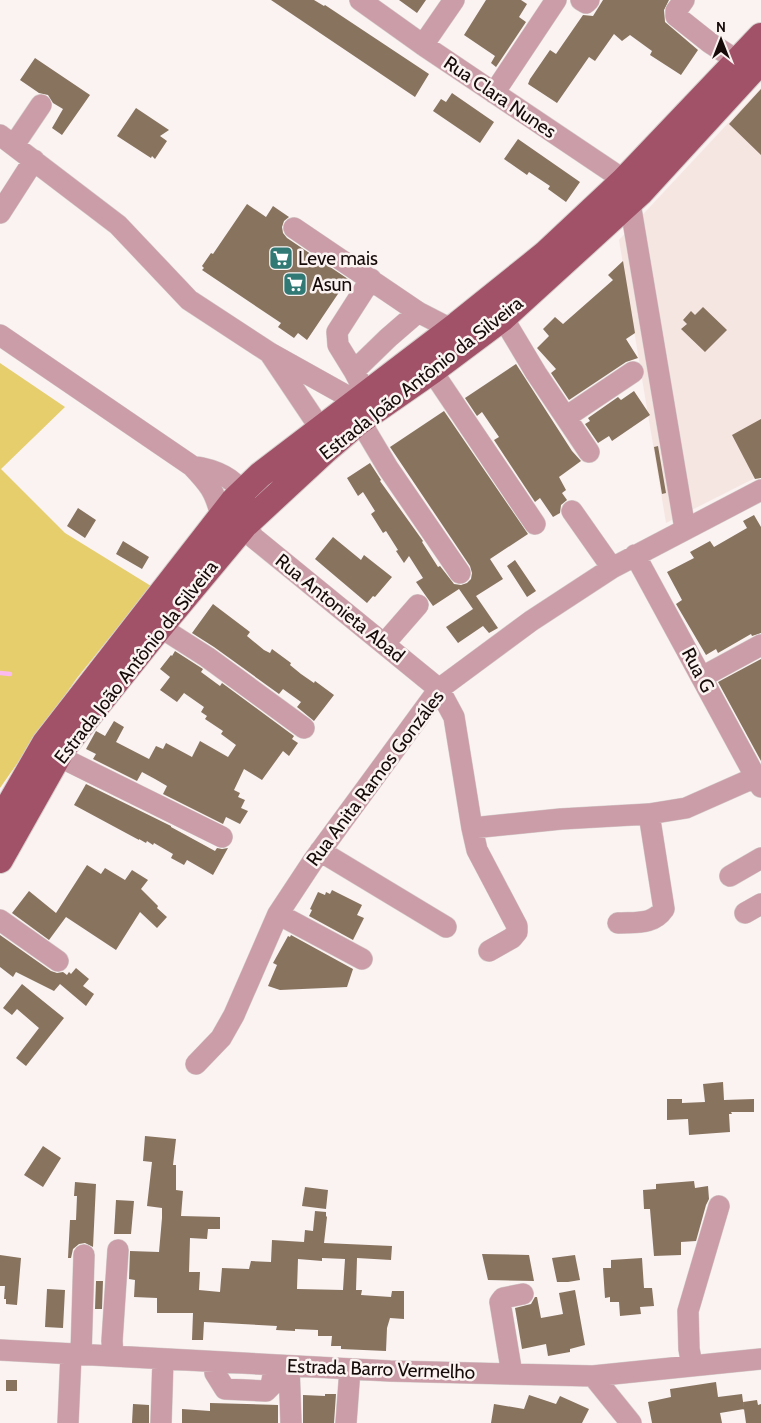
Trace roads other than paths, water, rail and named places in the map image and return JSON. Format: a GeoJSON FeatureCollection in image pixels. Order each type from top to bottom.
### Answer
{"type":"FeatureCollection","features":[{"type":"Feature","properties":{"kind":"main road","name":"Estrada João Antônio da Silveira"},"geometry":{"type":"LineString","coordinates":[[0,821],[45,742],[221,516],[242,492],[260,475],[320,428],[361,405],[432,371],[503,318],[631,192],[749,61],[761,36]]}},
{"type":"Feature","properties":{"kind":"main road","name":"Estrada João Antônio da Silveira"},"geometry":{"type":"LineString","coordinates":[[0,860],[62,748],[245,525],[325,450],[361,405],[545,254],[631,192]]}},
{"type":"Feature","properties":{"kind":"main road"},"geometry":{"type":"LineString","coordinates":[[226,548],[239,509],[242,492]]}},
{"type":"Feature","properties":{"kind":"street","name":"Rua Clara Nunes"},"geometry":{"type":"LineString","coordinates":[[360,0],[494,92],[631,192]]}},
{"type":"Feature","properties":{"kind":"street"},"geometry":{"type":"LineString","coordinates":[[423,45],[454,0]]}},
{"type":"Feature","properties":{"kind":"street"},"geometry":{"type":"LineString","coordinates":[[494,92],[556,0]]}},
{"type":"Feature","properties":{"kind":"street"},"geometry":{"type":"LineString","coordinates":[[581,0],[586,3],[589,0]]}},
{"type":"Feature","properties":{"kind":"street"},"geometry":{"type":"LineString","coordinates":[[684,0],[676,12],[676,16],[710,43],[749,61]]}},
{"type":"Feature","properties":{"kind":"street"},"geometry":{"type":"LineString","coordinates":[[41,105],[7,140],[118,225],[188,300],[270,353],[361,405]]}},
{"type":"Feature","properties":{"kind":"street"},"geometry":{"type":"LineString","coordinates":[[0,213],[34,160]]}},
{"type":"Feature","properties":{"kind":"street"},"geometry":{"type":"LineString","coordinates":[[631,192],[685,529]]}},
{"type":"Feature","properties":{"kind":"street"},"geometry":{"type":"LineString","coordinates":[[294,228],[418,312],[451,330]]}},
{"type":"Feature","properties":{"kind":"street"},"geometry":{"type":"LineString","coordinates":[[371,279],[338,332],[338,345],[354,371],[361,405],[388,468],[460,573]]}},
{"type":"Feature","properties":{"kind":"street"},"geometry":{"type":"LineString","coordinates":[[354,371],[418,312]]}},
{"type":"Feature","properties":{"kind":"street"},"geometry":{"type":"LineString","coordinates":[[503,318],[536,373],[589,452]]}},
{"type":"Feature","properties":{"kind":"street"},"geometry":{"type":"LineString","coordinates":[[0,335],[192,466],[205,479],[216,496],[221,516]]}},
{"type":"Feature","properties":{"kind":"street"},"geometry":{"type":"LineString","coordinates":[[270,353],[320,428]]}},
{"type":"Feature","properties":{"kind":"street"},"geometry":{"type":"LineString","coordinates":[[432,371],[535,524]]}},
{"type":"Feature","properties":{"kind":"street"},"geometry":{"type":"LineString","coordinates":[[566,417],[633,372]]}},
{"type":"Feature","properties":{"kind":"street"},"geometry":{"type":"LineString","coordinates":[[192,466],[208,469],[227,478],[234,482],[242,492]]}},
{"type":"Feature","properties":{"kind":"street","name":"Rua Anita Ramos Gonzáles"},"geometry":{"type":"LineString","coordinates":[[196,1064],[221,1038],[234,1014],[278,914],[320,851],[439,689],[531,622],[612,568],[761,490]]}},
{"type":"Feature","properties":{"kind":"street"},"geometry":{"type":"LineString","coordinates":[[572,511],[612,568]]}},
{"type":"Feature","properties":{"kind":"street","name":"Rua Antonieta Abad"},"geometry":{"type":"LineString","coordinates":[[245,525],[254,538],[439,689]]}},
{"type":"Feature","properties":{"kind":"street","name":"Rua G"},"geometry":{"type":"LineString","coordinates":[[636,555],[759,782]]}},
{"type":"Feature","properties":{"kind":"street"},"geometry":{"type":"LineString","coordinates":[[384,644],[418,605]]}},
{"type":"Feature","properties":{"kind":"street"},"geometry":{"type":"LineString","coordinates":[[160,627],[207,657],[304,728]]}},
{"type":"Feature","properties":{"kind":"street"},"geometry":{"type":"LineString","coordinates":[[702,676],[761,645]]}},
{"type":"Feature","properties":{"kind":"street"},"geometry":{"type":"LineString","coordinates":[[439,689],[454,717],[477,850],[517,926],[517,932],[512,938],[489,951]]}},
{"type":"Feature","properties":{"kind":"street"},"geometry":{"type":"LineString","coordinates":[[58,756],[222,837]]}},
{"type":"Feature","properties":{"kind":"street"},"geometry":{"type":"LineString","coordinates":[[472,828],[561,819],[649,814],[686,808],[759,782]]}},
{"type":"Feature","properties":{"kind":"street"},"geometry":{"type":"LineString","coordinates":[[618,923],[651,920],[658,917],[664,909],[649,814]]}},
{"type":"Feature","properties":{"kind":"street"},"geometry":{"type":"LineString","coordinates":[[320,851],[446,926]]}},
{"type":"Feature","properties":{"kind":"street"},"geometry":{"type":"LineString","coordinates":[[730,876],[761,858]]}},
{"type":"Feature","properties":{"kind":"street"},"geometry":{"type":"LineString","coordinates":[[278,914],[362,958]]}},
{"type":"Feature","properties":{"kind":"street"},"geometry":{"type":"LineString","coordinates":[[0,920],[58,961]]}},
{"type":"Feature","properties":{"kind":"street"},"geometry":{"type":"LineString","coordinates":[[692,1365],[689,1349],[688,1311],[719,1206]]}},
{"type":"Feature","properties":{"kind":"street"},"geometry":{"type":"LineString","coordinates":[[113,1356],[112,1341],[118,1250]]}},
{"type":"Feature","properties":{"kind":"street"},"geometry":{"type":"LineString","coordinates":[[68,1423],[84,1255]]}},
{"type":"Feature","properties":{"kind":"street"},"geometry":{"type":"LineString","coordinates":[[512,1374],[500,1302],[503,1298],[523,1294]]}},
{"type":"Feature","properties":{"kind":"street","name":"Estrada Barro Vermelho"},"geometry":{"type":"LineString","coordinates":[[0,1350],[350,1369],[593,1376],[761,1359]]}},
{"type":"Feature","properties":{"kind":"street"},"geometry":{"type":"LineString","coordinates":[[161,1423],[163,1359]]}},
{"type":"Feature","properties":{"kind":"street"},"geometry":{"type":"LineString","coordinates":[[282,1365],[290,1423]]}},
{"type":"Feature","properties":{"kind":"street"},"geometry":{"type":"LineString","coordinates":[[346,1423],[350,1369]]}},
{"type":"Feature","properties":{"kind":"street"},"geometry":{"type":"LineString","coordinates":[[593,1376],[631,1423]]}},
{"type":"Feature","properties":{"kind":"waterway"},"geometry":{"type":"LineString","coordinates":[[0,673],[10,674]]}},
{"type":"Feature","properties":{"kind":"place","name":"Leve mais"},"geometry":{"type":"Point","coordinates":[281,258]}},
{"type":"Feature","properties":{"kind":"place","name":"Asun"},"geometry":{"type":"Point","coordinates":[295,284]}}]}
